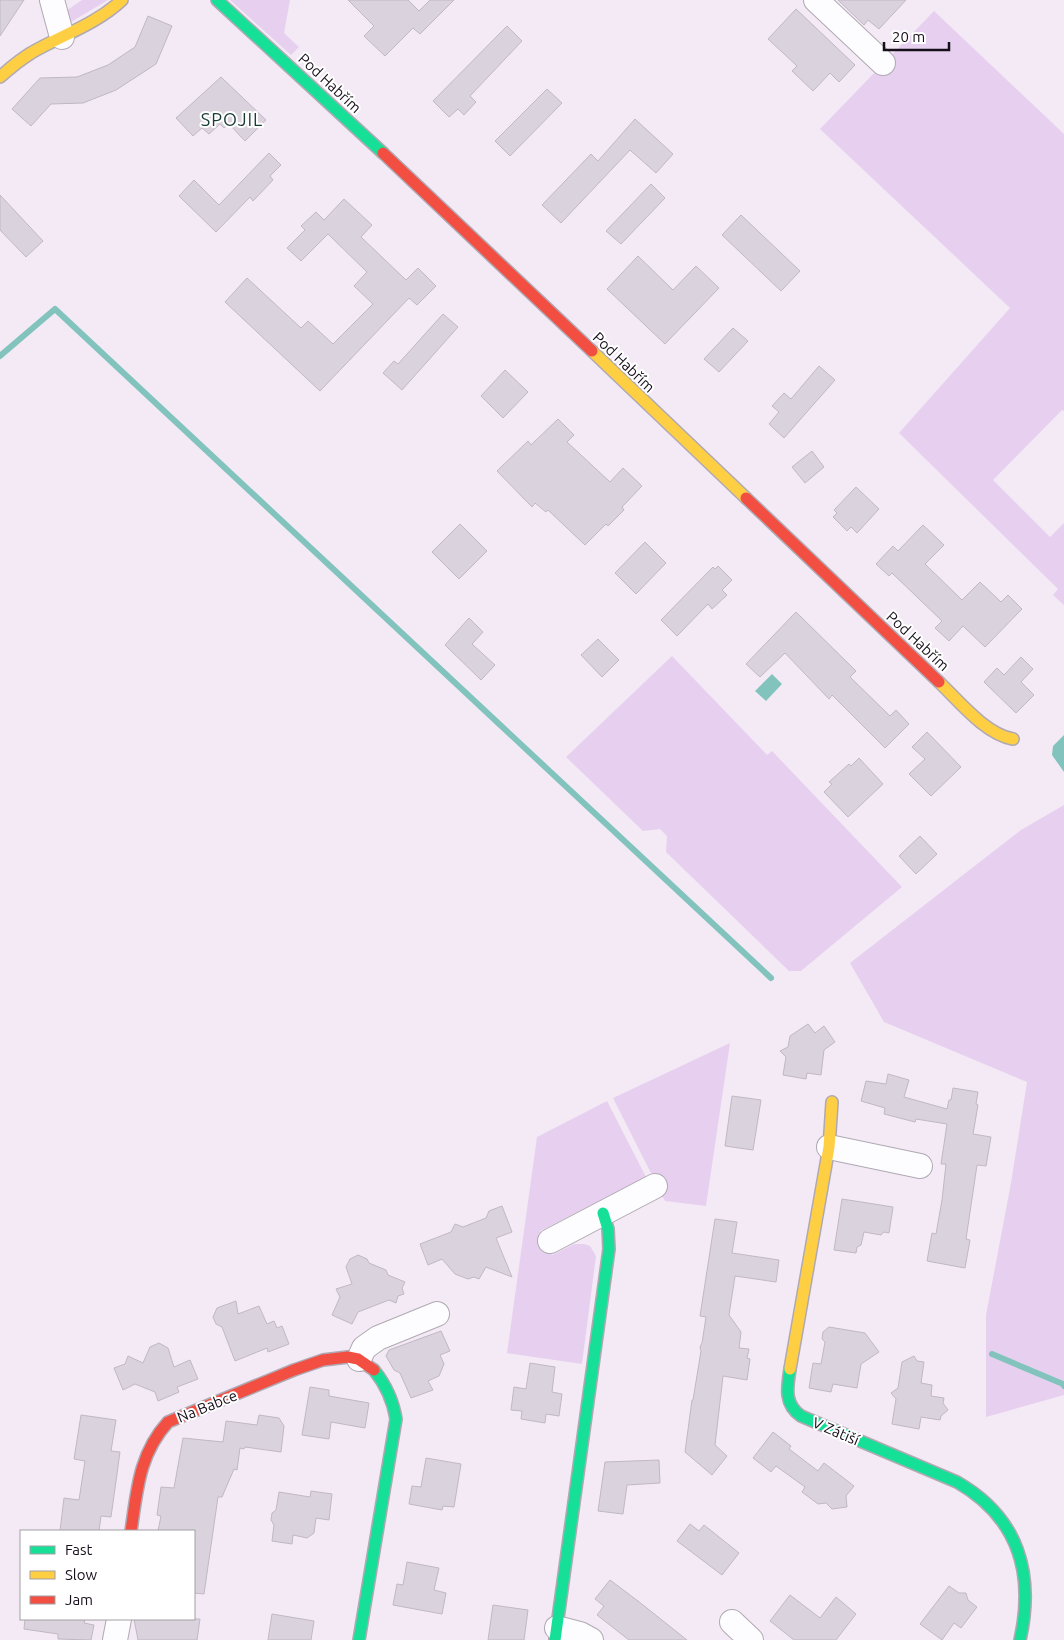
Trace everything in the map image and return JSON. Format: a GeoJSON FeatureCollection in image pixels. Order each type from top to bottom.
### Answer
{"type":"FeatureCollection","features":[{"type":"Feature","properties":{"kind":"street"},"geometry":{"type":"LineString","coordinates":[[52,0],[62,37]]}},
{"type":"Feature","properties":{"kind":"street"},"geometry":{"type":"LineString","coordinates":[[0,77],[21,59],[99,20],[122,0]]}},
{"type":"Feature","properties":{"kind":"street","name":"Pod Habřím"},"geometry":{"type":"LineString","coordinates":[[218,0],[408,176],[978,719],[996,734],[1004,738],[1013,739]]}},
{"type":"Feature","properties":{"kind":"street"},"geometry":{"type":"LineString","coordinates":[[816,0],[883,63]]}},
{"type":"Feature","properties":{"kind":"street","name":"V Zátiší"},"geometry":{"type":"LineString","coordinates":[[832,1102],[829,1147],[787,1387],[789,1406],[801,1416],[957,1482],[977,1494],[990,1506],[1002,1521],[1011,1537],[1024,1570],[1027,1587],[1026,1608],[1024,1627],[1020,1640]]}},
{"type":"Feature","properties":{"kind":"street"},"geometry":{"type":"LineString","coordinates":[[829,1147],[920,1166]]}},
{"type":"Feature","properties":{"kind":"street"},"geometry":{"type":"LineString","coordinates":[[550,1241],[655,1186]]}},
{"type":"Feature","properties":{"kind":"street"},"geometry":{"type":"LineString","coordinates":[[591,1640],[580,1634],[556,1634],[609,1249],[608,1229],[602,1213]]}},
{"type":"Feature","properties":{"kind":"street"},"geometry":{"type":"LineString","coordinates":[[359,1640],[396,1418],[391,1394],[368,1365],[359,1359],[364,1348],[378,1338],[437,1314]]}},
{"type":"Feature","properties":{"kind":"street","name":"Na Babce"},"geometry":{"type":"LineString","coordinates":[[132,1530],[139,1478],[146,1454],[157,1433],[168,1422],[320,1361],[339,1357],[359,1359]]}},
{"type":"Feature","properties":{"kind":"street"},"geometry":{"type":"LineString","coordinates":[[115,1640],[118,1620]]}},
{"type":"Feature","properties":{"kind":"street"},"geometry":{"type":"LineString","coordinates":[[732,1622],[751,1640]]}},
{"type":"Feature","properties":{"kind":"shaded area"},"geometry":{"type":"Polygon","coordinates":[[[82,0],[108,0],[71,22],[63,13],[82,0]]]}},
{"type":"Feature","properties":{"kind":"shaded area"},"geometry":{"type":"Polygon","coordinates":[[[230,0],[290,0],[284,33],[299,47],[291,55],[230,0]]]}},
{"type":"Feature","properties":{"kind":"shaded area"},"geometry":{"type":"Polygon","coordinates":[[[934,11],[1064,134],[1064,411],[1062,410],[993,480],[1050,537],[1064,523],[1064,605],[1053,595],[1058,589],[899,433],[1010,308],[820,129],[934,11]]]}},
{"type":"Feature","properties":{"kind":"shaded area"},"geometry":{"type":"Polygon","coordinates":[[[672,656],[767,755],[772,751],[902,887],[801,971],[789,971],[666,852],[667,836],[660,829],[643,831],[566,757],[672,656]]]}},
{"type":"Feature","properties":{"kind":"shaded area"},"geometry":{"type":"Polygon","coordinates":[[[772,674],[782,684],[766,701],[755,691],[772,674]]]}},
{"type":"Feature","properties":{"kind":"shaded area"},"geometry":{"type":"Polygon","coordinates":[[[1064,735],[1064,772],[1052,755],[1053,746],[1064,735]]]}},
{"type":"Feature","properties":{"kind":"shaded area"},"geometry":{"type":"Polygon","coordinates":[[[1064,805],[1064,1395],[986,1417],[986,1315],[1011,1183],[1027,1082],[884,1022],[850,963],[1021,830],[1064,805]]]}},
{"type":"Feature","properties":{"kind":"shaded area"},"geometry":{"type":"Polygon","coordinates":[[[730,1043],[706,1206],[665,1201],[613,1098],[730,1043]]]}},
{"type":"Feature","properties":{"kind":"shaded area"},"geometry":{"type":"Polygon","coordinates":[[[607,1101],[646,1177],[540,1231],[552,1255],[574,1244],[584,1244],[590,1246],[596,1256],[582,1364],[507,1353],[537,1137],[607,1101]]]}},
{"type":"Feature","properties":{"kind":"building"},"geometry":{"type":"Polygon","coordinates":[[[0,0],[24,0],[0,36],[0,0]]]}},
{"type":"Feature","properties":{"kind":"building"},"geometry":{"type":"Polygon","coordinates":[[[348,0],[408,0],[419,11],[430,0],[454,0],[420,34],[413,28],[385,56],[364,36],[374,26],[348,0]]]}},
{"type":"Feature","properties":{"kind":"building"},"geometry":{"type":"Polygon","coordinates":[[[838,0],[906,0],[879,29],[868,20],[864,25],[838,0]]]}},
{"type":"Feature","properties":{"kind":"building"},"geometry":{"type":"Polygon","coordinates":[[[796,9],[855,65],[839,82],[830,73],[813,91],[792,71],[797,66],[768,39],[796,9]]]}},
{"type":"Feature","properties":{"kind":"building"},"geometry":{"type":"Polygon","coordinates":[[[148,16],[172,26],[156,64],[116,90],[83,103],[51,104],[31,126],[12,109],[40,78],[77,77],[108,65],[135,47],[148,16]]]}},
{"type":"Feature","properties":{"kind":"building"},"geometry":{"type":"Polygon","coordinates":[[[507,26],[522,41],[470,96],[476,102],[464,115],[458,109],[449,117],[433,101],[507,26]]]}},
{"type":"Feature","properties":{"kind":"building"},"geometry":{"type":"Polygon","coordinates":[[[221,77],[266,120],[245,141],[229,124],[224,128],[220,124],[209,134],[202,128],[193,136],[176,118],[221,77]]]}},
{"type":"Feature","properties":{"kind":"building"},"geometry":{"type":"Polygon","coordinates":[[[547,89],[562,103],[510,156],[495,141],[547,89]]]}},
{"type":"Feature","properties":{"kind":"building"},"geometry":{"type":"Polygon","coordinates":[[[635,119],[673,154],[656,173],[630,150],[561,223],[542,205],[591,154],[598,161],[635,119]]]}},
{"type":"Feature","properties":{"kind":"building"},"geometry":{"type":"Polygon","coordinates":[[[269,153],[281,165],[270,176],[273,180],[253,201],[250,197],[216,232],[179,196],[194,180],[219,205],[269,153]]]}},
{"type":"Feature","properties":{"kind":"building"},"geometry":{"type":"Polygon","coordinates":[[[651,184],[665,198],[621,244],[606,231],[651,184]]]}},
{"type":"Feature","properties":{"kind":"building"},"geometry":{"type":"Polygon","coordinates":[[[0,195],[43,241],[26,257],[0,230],[0,195]]]}},
{"type":"Feature","properties":{"kind":"building"},"geometry":{"type":"Polygon","coordinates":[[[344,199],[372,225],[361,237],[406,280],[418,268],[436,286],[417,305],[409,298],[320,391],[225,302],[247,278],[301,328],[308,321],[333,344],[373,304],[354,286],[367,272],[328,234],[301,261],[287,248],[305,230],[301,226],[316,212],[324,220],[344,199]]]}},
{"type":"Feature","properties":{"kind":"building"},"geometry":{"type":"Polygon","coordinates":[[[741,215],[800,271],[781,291],[722,235],[741,215]]]}},
{"type":"Feature","properties":{"kind":"building"},"geometry":{"type":"Polygon","coordinates":[[[638,256],[673,290],[696,266],[719,288],[665,344],[607,289],[638,256]]]}},
{"type":"Feature","properties":{"kind":"building"},"geometry":{"type":"Polygon","coordinates":[[[443,314],[458,327],[402,390],[383,373],[394,361],[398,364],[443,314]]]}},
{"type":"Feature","properties":{"kind":"building"},"geometry":{"type":"Polygon","coordinates":[[[733,328],[748,341],[719,372],[704,359],[733,328]]]}},
{"type":"Feature","properties":{"kind":"building"},"geometry":{"type":"Polygon","coordinates":[[[819,366],[835,380],[784,438],[769,424],[779,412],[772,406],[784,393],[791,399],[819,366]]]}},
{"type":"Feature","properties":{"kind":"building"},"geometry":{"type":"Polygon","coordinates":[[[505,370],[528,392],[503,418],[481,396],[505,370]]]}},
{"type":"Feature","properties":{"kind":"building"},"geometry":{"type":"Polygon","coordinates":[[[558,419],[574,435],[567,442],[610,482],[623,468],[642,486],[622,507],[624,510],[608,526],[606,524],[585,545],[548,510],[546,512],[535,503],[532,507],[497,471],[528,441],[531,445],[558,419]]]}},
{"type":"Feature","properties":{"kind":"building"},"geometry":{"type":"Polygon","coordinates":[[[812,451],[824,467],[805,483],[792,467],[812,451]]]}},
{"type":"Feature","properties":{"kind":"building"},"geometry":{"type":"Polygon","coordinates":[[[856,487],[879,509],[857,533],[851,527],[847,531],[833,517],[837,513],[834,510],[856,487]]]}},
{"type":"Feature","properties":{"kind":"building"},"geometry":{"type":"Polygon","coordinates":[[[460,524],[487,551],[459,579],[432,552],[460,524]]]}},
{"type":"Feature","properties":{"kind":"building"},"geometry":{"type":"Polygon","coordinates":[[[923,525],[944,545],[925,564],[962,600],[980,582],[1001,602],[1008,595],[1022,609],[985,647],[963,626],[949,641],[935,628],[942,621],[892,573],[889,576],[876,564],[893,546],[898,551],[923,525]]]}},
{"type":"Feature","properties":{"kind":"building"},"geometry":{"type":"Polygon","coordinates":[[[645,542],[666,563],[636,594],[615,573],[645,542]]]}},
{"type":"Feature","properties":{"kind":"building"},"geometry":{"type":"Polygon","coordinates":[[[718,566],[732,580],[722,590],[727,595],[712,609],[708,604],[677,636],[661,620],[713,567],[715,569],[718,566]]]}},
{"type":"Feature","properties":{"kind":"building"},"geometry":{"type":"Polygon","coordinates":[[[796,612],[856,671],[850,677],[890,716],[896,710],[909,724],[885,748],[832,695],[829,699],[785,653],[760,677],[746,664],[796,612]]]}},
{"type":"Feature","properties":{"kind":"building"},"geometry":{"type":"Polygon","coordinates":[[[469,618],[483,632],[472,644],[495,665],[481,680],[445,645],[469,618]]]}},
{"type":"Feature","properties":{"kind":"building"},"geometry":{"type":"Polygon","coordinates":[[[598,639],[619,660],[602,677],[581,655],[598,639]]]}},
{"type":"Feature","properties":{"kind":"building"},"geometry":{"type":"Polygon","coordinates":[[[1021,657],[1033,669],[1021,682],[1034,695],[1016,713],[984,682],[997,668],[1004,675],[1021,657]]]}},
{"type":"Feature","properties":{"kind":"building"},"geometry":{"type":"Polygon","coordinates":[[[927,732],[961,767],[931,796],[909,774],[925,759],[912,747],[927,732]]]}},
{"type":"Feature","properties":{"kind":"building"},"geometry":{"type":"Polygon","coordinates":[[[859,758],[883,784],[848,817],[824,792],[832,784],[829,782],[849,764],[851,766],[859,758]]]}},
{"type":"Feature","properties":{"kind":"building"},"geometry":{"type":"Polygon","coordinates":[[[920,836],[937,854],[916,874],[899,856],[920,836]]]}},
{"type":"Feature","properties":{"kind":"building"},"geometry":{"type":"Polygon","coordinates":[[[808,1024],[815,1033],[824,1026],[835,1042],[824,1050],[821,1075],[807,1073],[806,1079],[783,1075],[786,1057],[780,1051],[788,1047],[790,1036],[808,1024]]]}},
{"type":"Feature","properties":{"kind":"building"},"geometry":{"type":"Polygon","coordinates":[[[888,1074],[909,1080],[904,1097],[947,1109],[953,1088],[978,1092],[976,1104],[978,1105],[973,1134],[991,1137],[986,1166],[977,1165],[966,1239],[970,1240],[965,1268],[927,1261],[932,1233],[936,1234],[942,1200],[946,1164],[941,1164],[947,1124],[916,1119],[915,1122],[884,1114],[885,1108],[861,1101],[866,1081],[886,1084],[888,1074]]]}},
{"type":"Feature","properties":{"kind":"building"},"geometry":{"type":"Polygon","coordinates":[[[732,1096],[761,1100],[753,1150],[725,1146],[732,1096]]]}},
{"type":"Feature","properties":{"kind":"building"},"geometry":{"type":"Polygon","coordinates":[[[842,1199],[893,1207],[889,1233],[884,1232],[881,1235],[864,1232],[861,1245],[857,1247],[856,1253],[834,1250],[842,1199]]]}},
{"type":"Feature","properties":{"kind":"building"},"geometry":{"type":"Polygon","coordinates":[[[502,1206],[512,1232],[496,1238],[512,1277],[486,1267],[479,1279],[474,1277],[468,1279],[455,1274],[442,1259],[428,1265],[420,1244],[451,1232],[455,1224],[463,1227],[486,1218],[489,1211],[502,1206]]]}},
{"type":"Feature","properties":{"kind":"building"},"geometry":{"type":"Polygon","coordinates":[[[715,1219],[737,1222],[732,1253],[779,1260],[776,1282],[735,1276],[729,1315],[741,1332],[739,1348],[749,1349],[747,1358],[750,1359],[747,1380],[723,1376],[715,1445],[727,1456],[712,1475],[685,1452],[706,1317],[700,1316],[715,1219]]]}},
{"type":"Feature","properties":{"kind":"building"},"geometry":{"type":"Polygon","coordinates":[[[358,1255],[367,1259],[369,1263],[386,1270],[388,1275],[405,1282],[402,1288],[404,1294],[398,1296],[396,1303],[389,1300],[358,1312],[352,1324],[332,1315],[340,1297],[336,1289],[352,1284],[346,1267],[350,1259],[358,1255]]]}},
{"type":"Feature","properties":{"kind":"building"},"geometry":{"type":"Polygon","coordinates":[[[236,1301],[238,1314],[259,1306],[267,1324],[274,1321],[277,1328],[282,1326],[289,1344],[268,1352],[267,1348],[235,1361],[222,1327],[216,1324],[213,1317],[217,1308],[236,1301]]]}},
{"type":"Feature","properties":{"kind":"building"},"geometry":{"type":"Polygon","coordinates":[[[829,1327],[865,1333],[879,1352],[861,1364],[857,1388],[833,1384],[831,1392],[809,1388],[813,1363],[821,1364],[825,1342],[822,1339],[823,1332],[829,1327]]]}},
{"type":"Feature","properties":{"kind":"building"},"geometry":{"type":"Polygon","coordinates":[[[441,1331],[450,1351],[440,1355],[444,1364],[439,1376],[428,1381],[433,1390],[411,1398],[400,1373],[394,1370],[386,1356],[389,1350],[441,1331]]]}},
{"type":"Feature","properties":{"kind":"building"},"geometry":{"type":"Polygon","coordinates":[[[159,1343],[168,1348],[174,1367],[190,1360],[198,1379],[177,1387],[179,1392],[158,1401],[155,1392],[135,1384],[123,1390],[114,1368],[125,1364],[128,1356],[143,1363],[150,1347],[159,1343]]]}},
{"type":"Feature","properties":{"kind":"building"},"geometry":{"type":"Polygon","coordinates":[[[914,1356],[917,1361],[924,1362],[921,1383],[932,1385],[931,1396],[944,1398],[943,1403],[948,1410],[941,1416],[940,1420],[921,1417],[919,1429],[892,1424],[896,1399],[891,1393],[898,1388],[902,1362],[914,1356]]]}},
{"type":"Feature","properties":{"kind":"building"},"geometry":{"type":"Polygon","coordinates":[[[530,1363],[555,1367],[552,1392],[562,1394],[559,1416],[546,1414],[545,1423],[521,1419],[522,1411],[511,1410],[514,1387],[526,1389],[530,1363]]]}},
{"type":"Feature","properties":{"kind":"building"},"geometry":{"type":"Polygon","coordinates":[[[310,1387],[329,1390],[329,1396],[369,1403],[365,1428],[331,1422],[329,1439],[302,1435],[310,1387]]]}},
{"type":"Feature","properties":{"kind":"building"},"geometry":{"type":"Polygon","coordinates":[[[81,1415],[116,1420],[111,1451],[120,1452],[111,1517],[101,1516],[99,1530],[60,1530],[64,1498],[79,1500],[85,1461],[74,1459],[81,1415]]]}},
{"type":"Feature","properties":{"kind":"building"},"geometry":{"type":"Polygon","coordinates":[[[259,1415],[279,1418],[284,1426],[281,1452],[240,1448],[237,1470],[234,1469],[222,1497],[218,1497],[204,1594],[195,1593],[195,1530],[158,1530],[161,1516],[157,1515],[161,1487],[174,1488],[183,1438],[223,1442],[226,1421],[257,1425],[259,1415]]]}},
{"type":"Feature","properties":{"kind":"building"},"geometry":{"type":"Polygon","coordinates":[[[773,1432],[791,1446],[789,1449],[818,1471],[824,1463],[854,1486],[846,1496],[847,1507],[832,1509],[826,1503],[818,1504],[802,1492],[805,1487],[776,1466],[771,1472],[753,1458],[773,1432]]]}},
{"type":"Feature","properties":{"kind":"building"},"geometry":{"type":"Polygon","coordinates":[[[426,1458],[461,1464],[454,1507],[443,1506],[442,1510],[409,1504],[412,1486],[421,1487],[426,1458]]]}},
{"type":"Feature","properties":{"kind":"building"},"geometry":{"type":"Polygon","coordinates":[[[659,1460],[660,1483],[627,1485],[623,1514],[598,1511],[605,1462],[659,1460]]]}},
{"type":"Feature","properties":{"kind":"building"},"geometry":{"type":"Polygon","coordinates":[[[311,1491],[332,1494],[329,1520],[316,1518],[314,1533],[307,1538],[293,1535],[292,1544],[272,1541],[274,1525],[271,1520],[272,1513],[276,1510],[279,1492],[310,1497],[311,1491]]]}},
{"type":"Feature","properties":{"kind":"building"},"geometry":{"type":"Polygon","coordinates":[[[690,1524],[699,1531],[704,1525],[739,1553],[722,1575],[677,1541],[690,1524]]]}},
{"type":"Feature","properties":{"kind":"building"},"geometry":{"type":"Polygon","coordinates":[[[407,1562],[439,1568],[434,1590],[446,1593],[442,1614],[393,1605],[397,1584],[403,1585],[407,1562]]]}},
{"type":"Feature","properties":{"kind":"building"},"geometry":{"type":"Polygon","coordinates":[[[610,1580],[687,1640],[629,1640],[597,1615],[604,1606],[595,1599],[610,1580]]]}},
{"type":"Feature","properties":{"kind":"building"},"geometry":{"type":"Polygon","coordinates":[[[949,1586],[959,1593],[966,1593],[968,1600],[977,1607],[961,1628],[954,1623],[942,1640],[920,1624],[949,1586]]]}},
{"type":"Feature","properties":{"kind":"building"},"geometry":{"type":"Polygon","coordinates":[[[790,1595],[820,1618],[836,1597],[856,1614],[836,1640],[794,1640],[770,1621],[790,1595]]]}},
{"type":"Feature","properties":{"kind":"building"},"geometry":{"type":"Polygon","coordinates":[[[493,1605],[528,1610],[524,1640],[488,1640],[493,1605]]]}},
{"type":"Feature","properties":{"kind":"building"},"geometry":{"type":"Polygon","coordinates":[[[272,1614],[314,1621],[311,1640],[268,1640],[272,1614]]]}},
{"type":"Feature","properties":{"kind":"building"},"geometry":{"type":"Polygon","coordinates":[[[200,1619],[197,1640],[138,1640],[134,1620],[200,1619]]]}},
{"type":"Feature","properties":{"kind":"building"},"geometry":{"type":"Polygon","coordinates":[[[25,1620],[85,1620],[84,1623],[94,1625],[91,1640],[58,1639],[58,1634],[24,1629],[25,1620]]]}},
{"type":"Feature","properties":{"kind":"waterway"},"geometry":{"type":"LineString","coordinates":[[0,356],[55,309],[771,978]]}},
{"type":"Feature","properties":{"kind":"waterway"},"geometry":{"type":"LineString","coordinates":[[992,1354],[1064,1386]]}},
{"type":"Feature","properties":{"kind":"traffic: fast"},"geometry":{"type":"LineString","coordinates":[[217,0],[383,153]]}},
{"type":"Feature","properties":{"kind":"traffic: fast"},"geometry":{"type":"LineString","coordinates":[[555,1640],[609,1249],[608,1229],[603,1213]]}},
{"type":"Feature","properties":{"kind":"traffic: fast"},"geometry":{"type":"LineString","coordinates":[[790,1369],[789,1401],[801,1416],[957,1482],[978,1496],[995,1512],[1008,1530],[1017,1549],[1023,1570],[1025,1592],[1020,1640]]}},
{"type":"Feature","properties":{"kind":"traffic: fast"},"geometry":{"type":"LineString","coordinates":[[359,1640],[396,1419],[388,1393],[374,1370]]}},
{"type":"Feature","properties":{"kind":"traffic: slow"},"geometry":{"type":"LineString","coordinates":[[0,77],[31,53],[90,23],[122,0]]}},
{"type":"Feature","properties":{"kind":"traffic: slow"},"geometry":{"type":"LineString","coordinates":[[592,351],[746,498]]}},
{"type":"Feature","properties":{"kind":"traffic: slow"},"geometry":{"type":"LineString","coordinates":[[939,682],[992,731],[1013,739]]}},
{"type":"Feature","properties":{"kind":"traffic: slow"},"geometry":{"type":"LineString","coordinates":[[790,1369],[829,1147],[832,1102]]}},
{"type":"Feature","properties":{"kind":"traffic: jam"},"geometry":{"type":"LineString","coordinates":[[383,153],[592,351]]}},
{"type":"Feature","properties":{"kind":"traffic: jam"},"geometry":{"type":"LineString","coordinates":[[746,498],[939,682]]}},
{"type":"Feature","properties":{"kind":"traffic: jam"},"geometry":{"type":"LineString","coordinates":[[131,1530],[138,1487],[145,1460],[158,1434],[168,1422],[323,1360],[348,1357],[358,1359],[374,1370]]}},
{"type":"Feature","properties":{"kind":"district","name":"SPOJIL"},"geometry":{"type":"Point","coordinates":[232,119]}}]}
